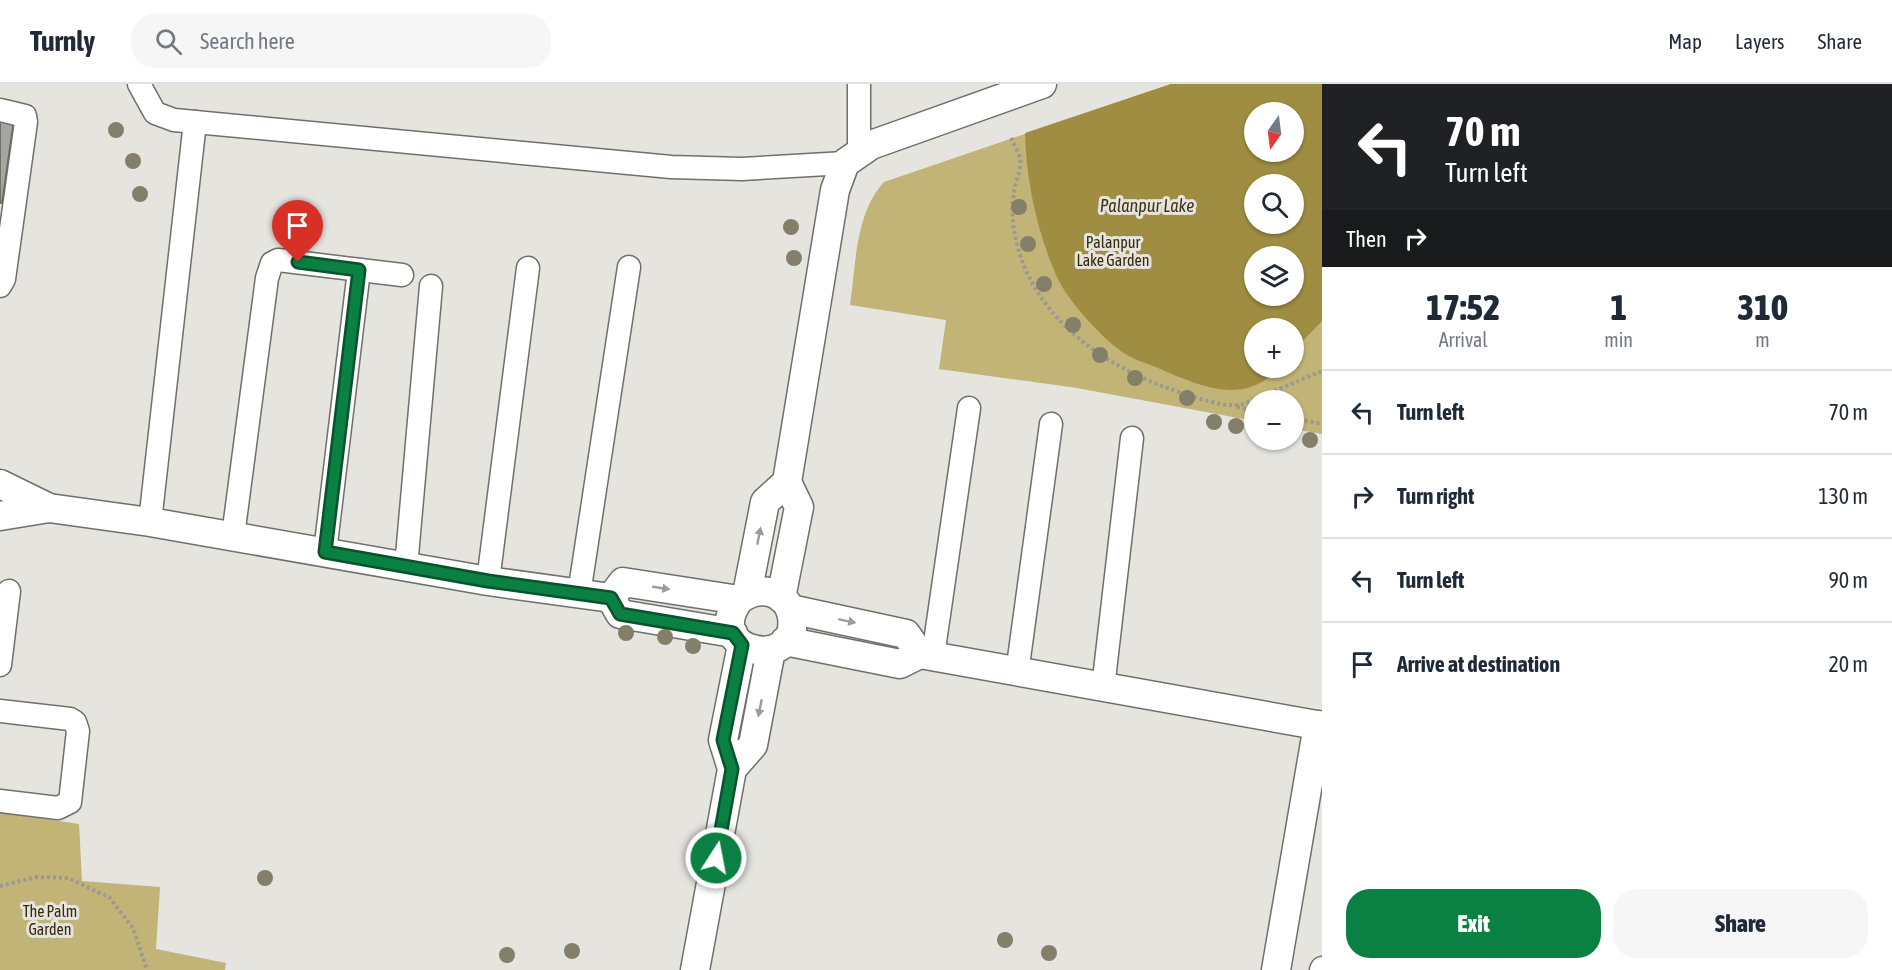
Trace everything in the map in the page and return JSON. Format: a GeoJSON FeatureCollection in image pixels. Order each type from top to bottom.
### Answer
{"type":"FeatureCollection","features":[{"type":"Feature","properties":{"kind":"street"},"geometry":{"type":"LineString","coordinates":[[139,84],[155,113],[174,120],[671,167],[742,169],[852,158],[872,145],[1042,84]]}},
{"type":"Feature","properties":{"kind":"street"},"geometry":{"type":"LineString","coordinates":[[732,769],[753,745],[778,646],[792,626],[786,603],[799,507],[787,482],[835,190],[852,158],[859,84]]}},
{"type":"Feature","properties":{"kind":"street"},"geometry":{"type":"LineString","coordinates":[[0,110],[17,112],[25,116],[26,122],[7,212],[4,279],[0,286]]}},
{"type":"Feature","properties":{"kind":"street"},"geometry":{"type":"LineString","coordinates":[[150,522],[195,122]]}},
{"type":"Feature","properties":{"kind":"street"},"geometry":{"type":"LineString","coordinates":[[233,536],[267,278],[272,263],[278,260],[402,275]]}},
{"type":"Feature","properties":{"kind":"street"},"geometry":{"type":"LineString","coordinates":[[579,594],[629,267]]}},
{"type":"Feature","properties":{"kind":"street"},"geometry":{"type":"LineString","coordinates":[[488,581],[528,268]]}},
{"type":"Feature","properties":{"kind":"street"},"geometry":{"type":"LineString","coordinates":[[325,552],[359,270]]}},
{"type":"Feature","properties":{"kind":"street"},"geometry":{"type":"LineString","coordinates":[[406,567],[431,286]]}},
{"type":"Feature","properties":{"kind":"street"},"geometry":{"type":"LineString","coordinates":[[927,655],[969,408]]}},
{"type":"Feature","properties":{"kind":"street"},"geometry":{"type":"LineString","coordinates":[[1017,673],[1051,424]]}},
{"type":"Feature","properties":{"kind":"street"},"geometry":{"type":"LineString","coordinates":[[1103,688],[1132,438]]}},
{"type":"Feature","properties":{"kind":"street"},"geometry":{"type":"LineString","coordinates":[[695,970],[732,769],[723,740],[738,639],[731,615],[743,597],[765,502],[787,482]]}},
{"type":"Feature","properties":{"kind":"street"},"geometry":{"type":"LineString","coordinates":[[0,483],[49,508]]}},
{"type":"Feature","properties":{"kind":"street"},"geometry":{"type":"LineString","coordinates":[[0,516],[49,508],[150,522],[488,581],[611,598]]}},
{"type":"Feature","properties":{"kind":"street"},"geometry":{"type":"LineString","coordinates":[[611,598],[623,582],[743,597],[765,590],[786,603],[906,634],[927,655]]}},
{"type":"Feature","properties":{"kind":"street"},"geometry":{"type":"LineString","coordinates":[[0,665],[9,591]]}},
{"type":"Feature","properties":{"kind":"street"},"geometry":{"type":"LineString","coordinates":[[611,598],[620,614],[738,639],[761,652],[778,646],[900,664],[927,655],[1017,673],[1320,725],[1276,970]]}},
{"type":"Feature","properties":{"kind":"street"},"geometry":{"type":"LineString","coordinates":[[0,711],[70,719],[75,722],[78,731],[72,795],[65,807],[0,801]]}},
{"type":"Feature","properties":{"kind":"path"},"geometry":{"type":"LineString","coordinates":[[1011,138],[1021,160],[1011,212],[1017,244],[1029,281],[1048,308],[1091,349],[1116,365],[1173,391],[1244,409]]}},
{"type":"Feature","properties":{"kind":"path"},"geometry":{"type":"LineString","coordinates":[[1233,406],[1241,405],[1322,371]]}},
{"type":"Feature","properties":{"kind":"path"},"geometry":{"type":"LineString","coordinates":[[1304,420],[1322,424]]}},
{"type":"Feature","properties":{"kind":"path"},"geometry":{"type":"LineString","coordinates":[[0,886],[36,877],[68,878],[109,897],[134,928],[147,970]]}},
{"type":"Feature","properties":{"kind":"green space","name":"Palanpur Lake Garden"},"geometry":{"type":"Polygon","coordinates":[[[1171,84],[1322,84],[1322,434],[1304,431],[1304,390],[1244,390],[1244,419],[1077,388],[939,369],[946,320],[850,305],[858,240],[867,209],[884,182],[1171,84]]]}},
{"type":"Feature","properties":{"kind":"green space","name":"The Palm Garden"},"geometry":{"type":"Polygon","coordinates":[[[0,812],[79,824],[82,881],[160,887],[156,949],[226,963],[225,970],[0,970],[0,812]]]}},
{"type":"Feature","properties":{"kind":"water","name":"Palanpur Lake"},"geometry":{"type":"Polygon","coordinates":[[[1171,84],[1322,84],[1322,321],[1304,340],[1304,318],[1244,318],[1244,378],[1267,378],[1251,387],[1236,390],[1205,386],[1134,359],[1103,336],[1084,316],[1061,285],[1043,241],[1028,169],[1025,133],[1171,84]]]}},
{"type":"Feature","properties":{"kind":"building"},"geometry":{"type":"Polygon","coordinates":[[[0,116],[14,118],[2,203],[0,203],[0,116]]]}},
{"type":"Feature","properties":{"kind":"route"},"geometry":{"type":"LineString","coordinates":[[298,262],[359,270],[325,552],[488,581],[611,598],[620,614],[733,633],[742,645],[723,740],[732,769],[716,858]]}}]}
